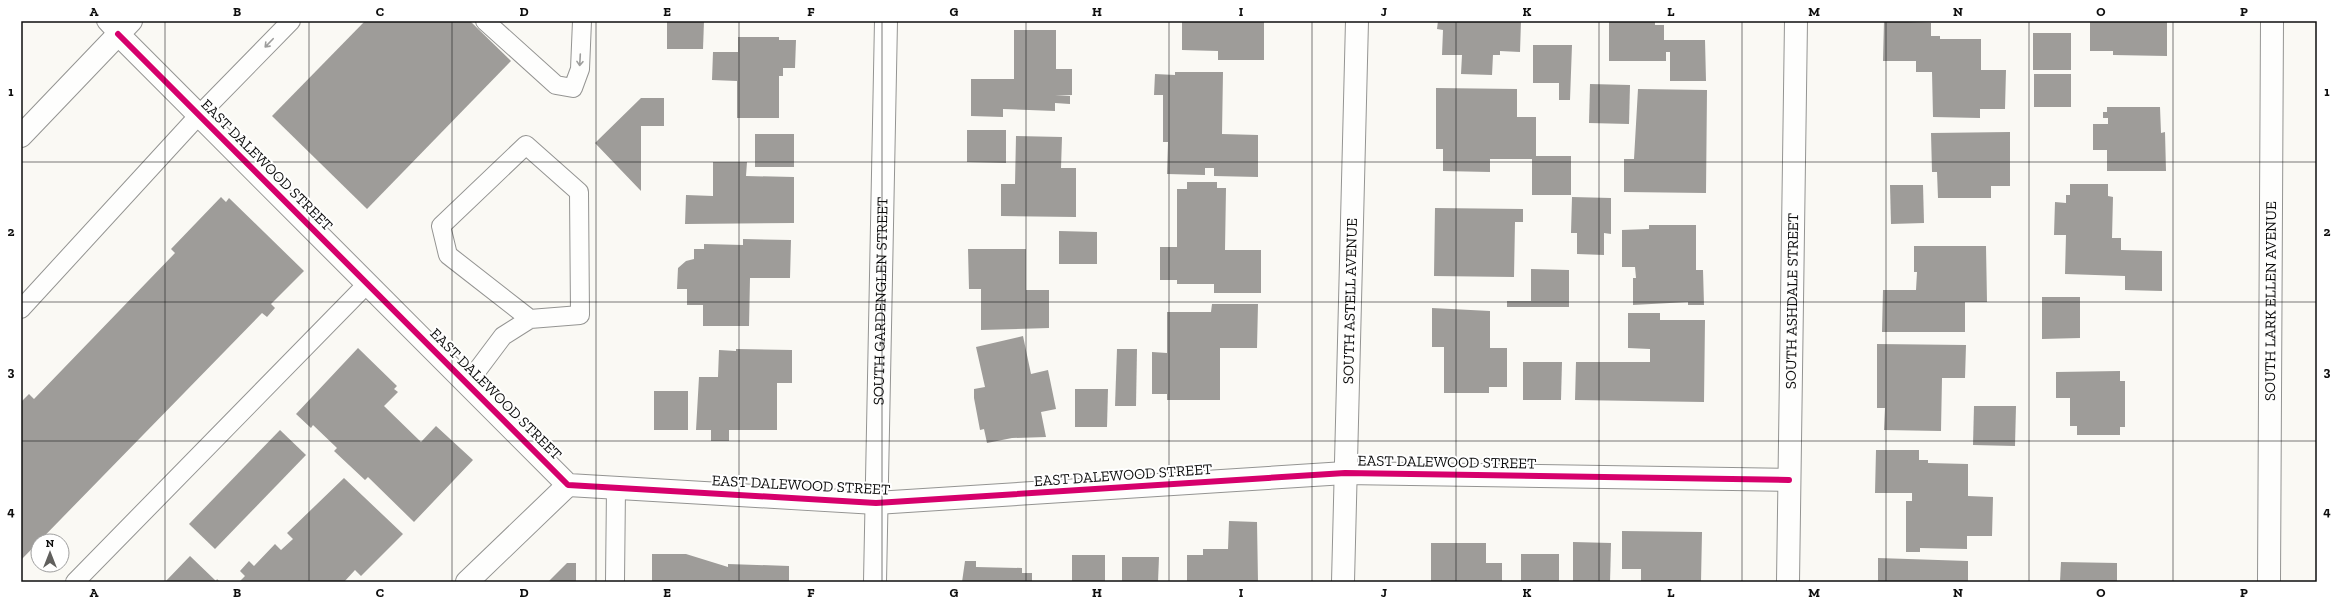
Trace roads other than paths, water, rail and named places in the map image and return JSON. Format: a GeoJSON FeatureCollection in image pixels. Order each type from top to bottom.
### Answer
{"type":"FeatureCollection","features":[{"type":"Feature","properties":{"kind":"street","name":"SOUTH GARDENGLEN STREET"},"geometry":{"type":"LineString","coordinates":[[875,582],[886,21]]}},
{"type":"Feature","properties":{"kind":"street","name":"SOUTH ASTELL AVENUE"},"geometry":{"type":"LineString","coordinates":[[1343,582],[1357,21]]}},
{"type":"Feature","properties":{"kind":"street","name":"SOUTH ASHDALE STREET"},"geometry":{"type":"LineString","coordinates":[[1788,582],[1796,21]]}},
{"type":"Feature","properties":{"kind":"street","name":"SOUTH LARK ELLEN AVENUE"},"geometry":{"type":"LineString","coordinates":[[2269,582],[2272,21]]}},
{"type":"Feature","properties":{"kind":"street","name":"EAST DALEWOOD STREET"},"geometry":{"type":"LineString","coordinates":[[118,25],[199,115],[568,485],[876,503],[1345,473],[1789,480]]}},
{"type":"Feature","properties":{"kind":"street"},"geometry":{"type":"LineString","coordinates":[[21,136],[118,25]]}},
{"type":"Feature","properties":{"kind":"street"},"geometry":{"type":"LineString","coordinates":[[467,582],[568,485]]}},
{"type":"Feature","properties":{"kind":"lane"},"geometry":{"type":"LineString","coordinates":[[21,310],[199,115],[290,21]]}},
{"type":"Feature","properties":{"kind":"lane"},"geometry":{"type":"LineString","coordinates":[[485,21],[556,85],[573,88],[580,69],[582,21]]}},
{"type":"Feature","properties":{"kind":"lane"},"geometry":{"type":"LineString","coordinates":[[467,384],[503,336],[530,319],[580,315],[579,192],[526,145],[441,226],[448,254],[530,319]]}},
{"type":"Feature","properties":{"kind":"lane"},"geometry":{"type":"LineString","coordinates":[[75,582],[367,284]]}},
{"type":"Feature","properties":{"kind":"lane"},"geometry":{"type":"LineString","coordinates":[[615,582],[616,488]]}}]}
